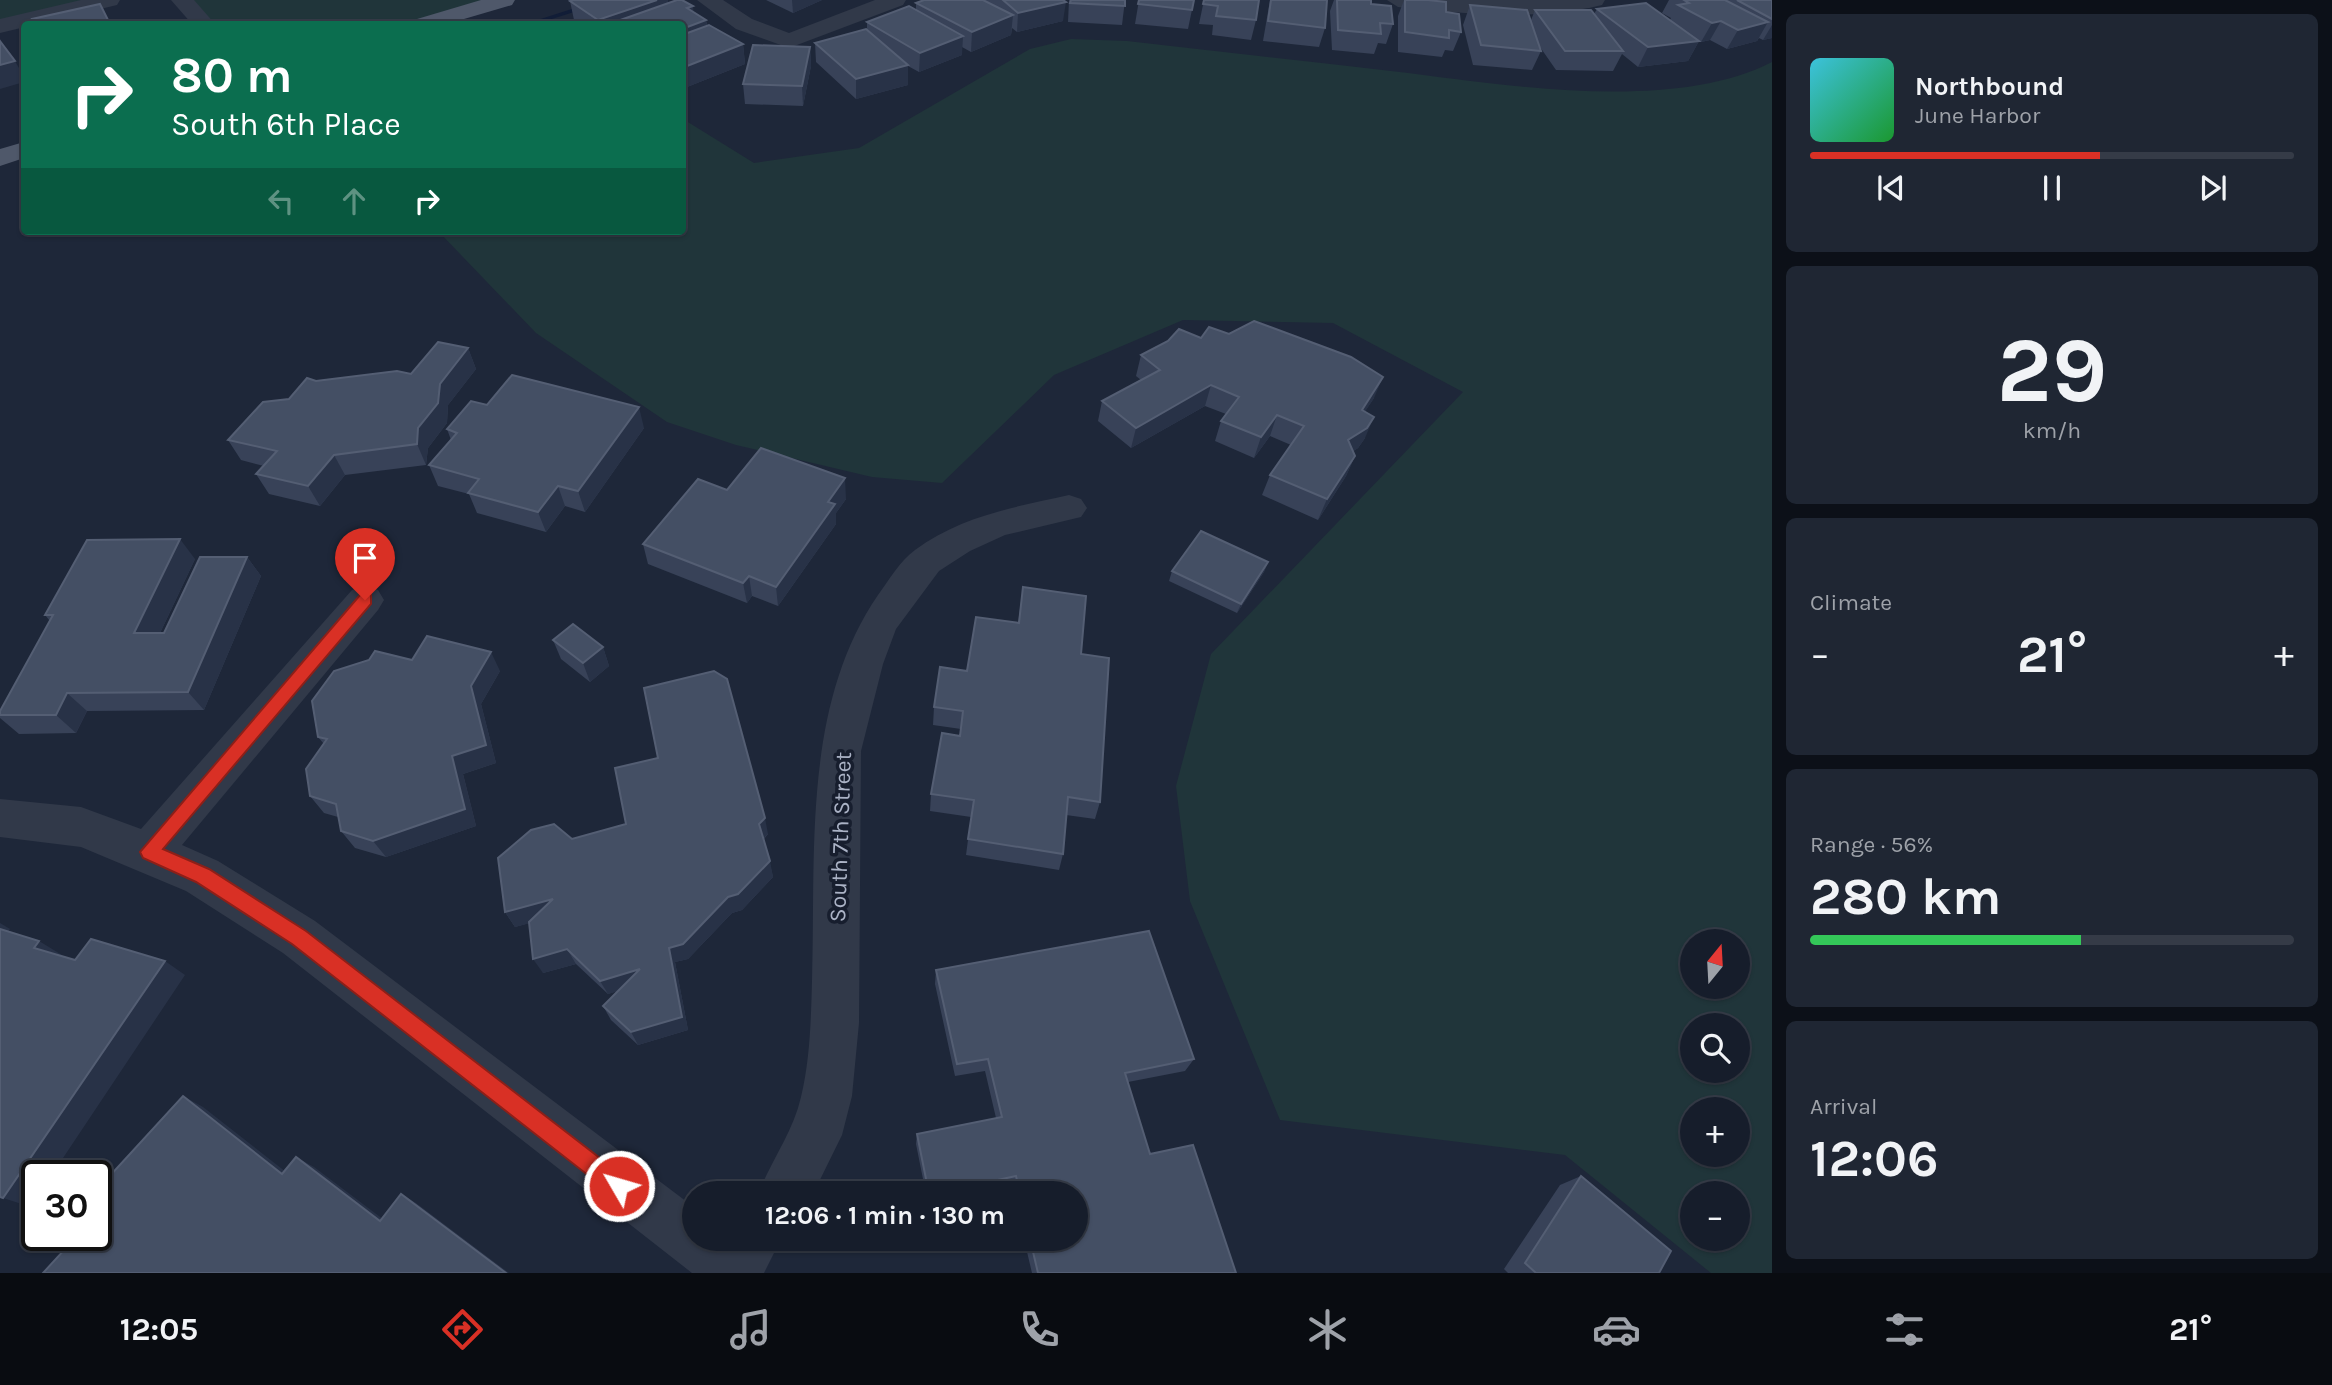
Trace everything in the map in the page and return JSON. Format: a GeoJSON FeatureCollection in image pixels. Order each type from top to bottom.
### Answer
{"type":"FeatureCollection","features":[{"type":"Feature","properties":{"kind":"main road"},"geometry":{"type":"LineString","coordinates":[[435,21],[505,0]]}},
{"type":"Feature","properties":{"kind":"main road"},"geometry":{"type":"LineString","coordinates":[[0,158],[21,151]]}},
{"type":"Feature","properties":{"kind":"street"},"geometry":{"type":"LineString","coordinates":[[0,26],[109,0]]}},
{"type":"Feature","properties":{"kind":"street"},"geometry":{"type":"LineString","coordinates":[[182,0],[201,21]]}},
{"type":"Feature","properties":{"kind":"street"},"geometry":{"type":"LineString","coordinates":[[708,0],[744,24],[789,41],[895,0]]}},
{"type":"Feature","properties":{"kind":"street"},"geometry":{"type":"LineString","coordinates":[[1398,0],[1547,8],[1594,0]]}},
{"type":"Feature","properties":{"kind":"street","name":"South 7th Street"},"geometry":{"type":"LineString","coordinates":[[791,1181],[816,1135],[827,1096],[835,1023],[840,751],[863,664],[879,624],[903,588],[926,561],[957,541],[997,524],[1069,508]]}},
{"type":"Feature","properties":{"kind":"street"},"geometry":{"type":"LineString","coordinates":[[149,852],[365,600]]}},
{"type":"Feature","properties":{"kind":"street"},"geometry":{"type":"LineString","coordinates":[[0,818],[80,827],[149,852],[202,876],[299,937],[619,1186],[739,1264]]}},
{"type":"Feature","properties":{"kind":"green space"},"geometry":{"type":"Polygon","coordinates":[[[0,0],[109,0],[0,26],[0,0]]]}},
{"type":"Feature","properties":{"kind":"green space"},"geometry":{"type":"Polygon","coordinates":[[[182,0],[504,0],[435,21],[201,21],[182,0]]]}},
{"type":"Feature","properties":{"kind":"green space"},"geometry":{"type":"Polygon","coordinates":[[[1071,39],[1127,41],[1533,88],[1585,91],[1685,87],[1731,78],[1772,62],[1772,1273],[1711,1273],[1684,1251],[1750,1251],[1750,1181],[1680,1181],[1680,1248],[1565,1155],[1280,1120],[1190,901],[1176,786],[1211,654],[1463,392],[1333,323],[1183,320],[1054,375],[942,483],[872,477],[736,445],[667,422],[536,333],[442,235],[686,235],[686,121],[754,163],[859,148],[1030,49],[1071,39]]]}},
{"type":"Feature","properties":{"kind":"building"},"geometry":{"type":"Polygon","coordinates":[[[657,0],[598,20],[570,1],[657,0]]]}},
{"type":"Feature","properties":{"kind":"building"},"geometry":{"type":"Polygon","coordinates":[[[677,0],[693,6],[687,8],[706,20],[686,28],[686,21],[618,21],[677,0]]]}},
{"type":"Feature","properties":{"kind":"building"},"geometry":{"type":"Polygon","coordinates":[[[924,0],[983,0],[1013,15],[972,32],[916,3],[924,0]]]}},
{"type":"Feature","properties":{"kind":"building"},"geometry":{"type":"Polygon","coordinates":[[[1003,0],[1063,0],[1066,2],[1018,13],[1003,0]]]}},
{"type":"Feature","properties":{"kind":"building"},"geometry":{"type":"Polygon","coordinates":[[[1071,0],[1125,0],[1125,6],[1070,3],[1071,0]]]}},
{"type":"Feature","properties":{"kind":"building"},"geometry":{"type":"Polygon","coordinates":[[[1139,0],[1194,0],[1192,10],[1138,4],[1139,0]]]}},
{"type":"Feature","properties":{"kind":"building"},"geometry":{"type":"Polygon","coordinates":[[[1204,0],[1259,0],[1256,20],[1216,16],[1218,6],[1203,4],[1204,0]]]}},
{"type":"Feature","properties":{"kind":"building"},"geometry":{"type":"Polygon","coordinates":[[[1271,0],[1327,0],[1325,28],[1268,21],[1271,0]]]}},
{"type":"Feature","properties":{"kind":"building"},"geometry":{"type":"Polygon","coordinates":[[[1337,0],[1371,0],[1371,4],[1391,6],[1393,24],[1380,23],[1381,34],[1338,30],[1337,0]]]}},
{"type":"Feature","properties":{"kind":"building"},"geometry":{"type":"Polygon","coordinates":[[[1405,0],[1446,2],[1446,12],[1459,14],[1461,32],[1449,30],[1449,38],[1405,32],[1405,0]]]}},
{"type":"Feature","properties":{"kind":"building"},"geometry":{"type":"Polygon","coordinates":[[[1684,0],[1725,0],[1768,22],[1738,30],[1721,21],[1712,23],[1678,5],[1689,3],[1684,0]]]}},
{"type":"Feature","properties":{"kind":"building"},"geometry":{"type":"Polygon","coordinates":[[[1737,0],[1772,0],[1772,19],[1737,0]]]}},
{"type":"Feature","properties":{"kind":"building"},"geometry":{"type":"Polygon","coordinates":[[[1646,3],[1699,41],[1648,47],[1597,9],[1646,3]]]}},
{"type":"Feature","properties":{"kind":"building"},"geometry":{"type":"Polygon","coordinates":[[[100,4],[108,21],[33,21],[32,19],[100,4]]]}},
{"type":"Feature","properties":{"kind":"building"},"geometry":{"type":"Polygon","coordinates":[[[1470,5],[1527,10],[1541,51],[1481,45],[1470,5]]]}},
{"type":"Feature","properties":{"kind":"building"},"geometry":{"type":"Polygon","coordinates":[[[909,6],[963,36],[920,53],[867,22],[909,6]]]}},
{"type":"Feature","properties":{"kind":"building"},"geometry":{"type":"Polygon","coordinates":[[[1535,10],[1591,10],[1623,51],[1565,51],[1535,10]]]}},
{"type":"Feature","properties":{"kind":"building"},"geometry":{"type":"Polygon","coordinates":[[[709,25],[743,44],[686,66],[686,34],[709,25]]]}},
{"type":"Feature","properties":{"kind":"building"},"geometry":{"type":"Polygon","coordinates":[[[866,29],[908,65],[856,79],[815,43],[866,29]]]}},
{"type":"Feature","properties":{"kind":"building"},"geometry":{"type":"Polygon","coordinates":[[[0,41],[15,61],[0,65],[0,41]]]}},
{"type":"Feature","properties":{"kind":"building"},"geometry":{"type":"Polygon","coordinates":[[[753,45],[810,47],[802,86],[743,84],[753,45]]]}},
{"type":"Feature","properties":{"kind":"building"},"geometry":{"type":"Polygon","coordinates":[[[1254,321],[1351,357],[1383,377],[1362,410],[1374,417],[1367,428],[1348,440],[1355,456],[1327,499],[1270,475],[1304,426],[1277,415],[1261,437],[1221,421],[1239,397],[1211,385],[1136,428],[1102,401],[1160,370],[1141,355],[1168,341],[1179,329],[1201,338],[1209,327],[1229,334],[1254,321]]]}},
{"type":"Feature","properties":{"kind":"building"},"geometry":{"type":"Polygon","coordinates":[[[438,342],[468,348],[440,384],[438,403],[418,428],[417,444],[334,455],[308,486],[256,474],[277,451],[228,440],[263,402],[289,399],[307,378],[316,381],[397,371],[411,374],[438,342]]]}},
{"type":"Feature","properties":{"kind":"building"},"geometry":{"type":"Polygon","coordinates":[[[512,375],[639,407],[578,491],[558,486],[538,512],[468,493],[479,479],[429,465],[457,433],[447,429],[471,401],[487,405],[512,375]]]}},
{"type":"Feature","properties":{"kind":"building"},"geometry":{"type":"Polygon","coordinates":[[[761,448],[845,478],[828,502],[835,504],[776,587],[749,576],[743,583],[643,544],[698,479],[727,490],[761,448]]]}},
{"type":"Feature","properties":{"kind":"building"},"geometry":{"type":"Polygon","coordinates":[[[1201,531],[1268,562],[1241,604],[1172,571],[1201,531]]]}},
{"type":"Feature","properties":{"kind":"building"},"geometry":{"type":"Polygon","coordinates":[[[180,539],[134,633],[164,633],[200,557],[247,557],[188,692],[67,693],[56,715],[0,715],[53,615],[45,615],[87,540],[180,539]]]}},
{"type":"Feature","properties":{"kind":"building"},"geometry":{"type":"Polygon","coordinates":[[[1023,587],[1086,596],[1081,654],[1109,658],[1100,802],[1068,797],[1063,854],[968,839],[974,800],[931,794],[942,733],[960,736],[963,711],[934,707],[940,667],[967,671],[976,617],[1019,623],[1023,587]]]}},
{"type":"Feature","properties":{"kind":"building"},"geometry":{"type":"Polygon","coordinates":[[[573,624],[603,647],[583,663],[553,640],[573,624]]]}},
{"type":"Feature","properties":{"kind":"building"},"geometry":{"type":"Polygon","coordinates":[[[427,636],[491,652],[471,686],[486,745],[452,756],[465,809],[373,841],[341,831],[336,804],[310,796],[306,769],[327,739],[318,737],[312,701],[334,671],[369,660],[375,651],[412,660],[427,636]]]}},
{"type":"Feature","properties":{"kind":"building"},"geometry":{"type":"Polygon","coordinates":[[[714,671],[727,679],[765,818],[759,824],[770,861],[738,894],[728,897],[683,944],[669,948],[682,1017],[631,1032],[603,1006],[640,969],[600,981],[567,949],[533,959],[529,922],[553,899],[505,912],[498,858],[531,830],[554,824],[572,839],[626,824],[615,768],[658,758],[644,688],[714,671]]]}},
{"type":"Feature","properties":{"kind":"building"},"geometry":{"type":"Polygon","coordinates":[[[0,929],[39,941],[34,948],[75,960],[91,939],[165,961],[29,1160],[21,1160],[21,1172],[3,1198],[0,1197],[0,929]]]}},
{"type":"Feature","properties":{"kind":"building"},"geometry":{"type":"Polygon","coordinates":[[[1149,931],[1194,1059],[1125,1073],[1150,1154],[1193,1145],[1236,1273],[1038,1273],[1033,1251],[1088,1251],[1088,1181],[1017,1181],[1016,1176],[993,1181],[926,1181],[917,1134],[1002,1117],[988,1059],[957,1064],[936,970],[1149,931]]]}},
{"type":"Feature","properties":{"kind":"building"},"geometry":{"type":"Polygon","coordinates":[[[183,1096],[282,1174],[296,1157],[380,1221],[401,1194],[506,1273],[43,1273],[63,1251],[112,1251],[112,1174],[183,1096]]]}},
{"type":"Feature","properties":{"kind":"building"},"geometry":{"type":"Polygon","coordinates":[[[1581,1176],[1671,1251],[1659,1273],[1536,1273],[1525,1263],[1581,1176]]]}},
{"type":"Feature","properties":{"kind":"waterway"},"geometry":{"type":"LineString","coordinates":[[539,21],[608,0]]}},
{"type":"Feature","properties":{"kind":"route"},"geometry":{"type":"LineString","coordinates":[[365,600],[149,852],[202,876],[299,937],[619,1186]]}}]}
